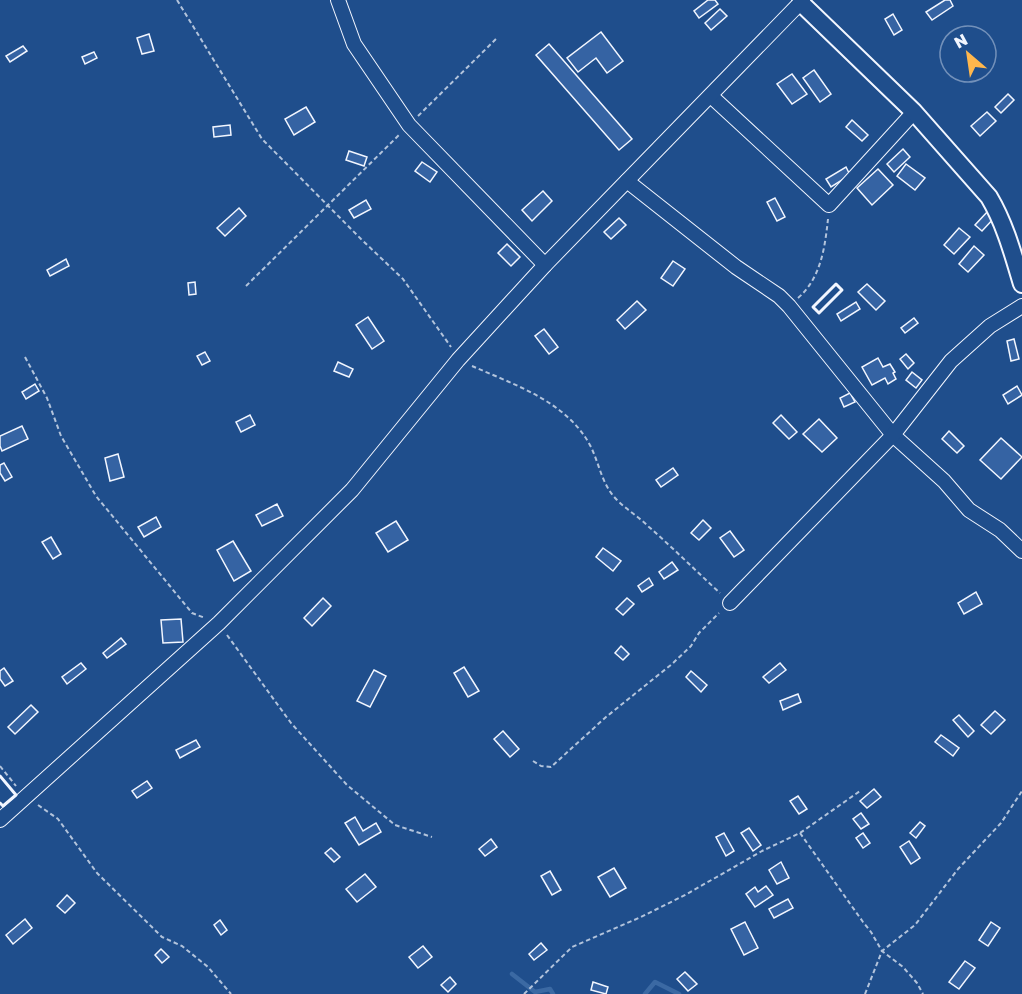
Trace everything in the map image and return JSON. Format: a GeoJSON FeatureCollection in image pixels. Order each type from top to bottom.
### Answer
{"type":"FeatureCollection","features":[{"type":"Feature","properties":{"kind":"street"},"geometry":{"type":"LineString","coordinates":[[338,0],[354,44],[409,125],[545,265]]}},
{"type":"Feature","properties":{"kind":"street"},"geometry":{"type":"LineString","coordinates":[[0,820],[219,623],[352,490],[458,360],[545,265],[801,1],[914,112],[989,197],[1004,227],[1022,284]]}},
{"type":"Feature","properties":{"kind":"street"},"geometry":{"type":"LineString","coordinates":[[711,96],[829,205],[914,112]]}},
{"type":"Feature","properties":{"kind":"street"},"geometry":{"type":"LineString","coordinates":[[627,181],[736,267],[779,296],[894,435],[944,481],[969,510],[1000,530],[1022,551]]}},
{"type":"Feature","properties":{"kind":"street"},"geometry":{"type":"LineString","coordinates":[[730,603],[894,435],[951,361],[990,326],[1022,306]]}},
{"type":"Feature","properties":{"kind":"path"},"geometry":{"type":"LineString","coordinates":[[177,0],[262,139],[403,279],[458,360],[522,388],[558,408],[576,424],[591,447],[606,487],[617,500],[730,603],[672,664],[606,717],[551,767],[541,766],[533,761]]}},
{"type":"Feature","properties":{"kind":"path"},"geometry":{"type":"LineString","coordinates":[[246,286],[497,38]]}},
{"type":"Feature","properties":{"kind":"path"},"geometry":{"type":"LineString","coordinates":[[789,306],[804,293],[820,266],[825,245],[829,205]]}},
{"type":"Feature","properties":{"kind":"path"},"geometry":{"type":"LineString","coordinates":[[0,766],[25,796],[58,819],[98,873],[162,937],[183,946],[208,967],[231,994]]}},
{"type":"Feature","properties":{"kind":"path"},"geometry":{"type":"LineString","coordinates":[[524,994],[572,947],[660,908],[717,878],[778,842],[800,833],[860,791]]}},
{"type":"Feature","properties":{"kind":"path"},"geometry":{"type":"LineString","coordinates":[[866,994],[882,951],[915,925],[958,868],[1001,823],[1022,791]]}},
{"type":"Feature","properties":{"kind":"path"},"geometry":{"type":"LineString","coordinates":[[800,833],[862,922],[872,932],[882,951],[903,967],[917,982],[924,994]]}},
{"type":"Feature","properties":{"kind":"building"},"geometry":{"type":"Polygon","coordinates":[[[708,0],[715,0],[718,4],[699,18],[694,11],[708,0]]]}},
{"type":"Feature","properties":{"kind":"building"},"geometry":{"type":"Polygon","coordinates":[[[945,0],[950,0],[953,6],[932,20],[926,12],[945,0]]]}},
{"type":"Feature","properties":{"kind":"building"},"geometry":{"type":"Polygon","coordinates":[[[720,9],[727,16],[711,30],[705,23],[720,9]]]}},
{"type":"Feature","properties":{"kind":"building"},"geometry":{"type":"Polygon","coordinates":[[[893,14],[902,30],[894,35],[885,19],[893,14]]]}},
{"type":"Feature","properties":{"kind":"building"},"geometry":{"type":"Polygon","coordinates":[[[601,32],[623,61],[607,73],[596,58],[578,72],[567,58],[601,32]]]}},
{"type":"Feature","properties":{"kind":"building"},"geometry":{"type":"Polygon","coordinates":[[[149,34],[154,51],[142,54],[137,38],[149,34]]]}},
{"type":"Feature","properties":{"kind":"building"},"geometry":{"type":"Polygon","coordinates":[[[549,44],[632,139],[619,150],[536,55],[549,44]]]}},
{"type":"Feature","properties":{"kind":"building"},"geometry":{"type":"Polygon","coordinates":[[[23,46],[27,51],[10,62],[6,56],[23,46]]]}},
{"type":"Feature","properties":{"kind":"building"},"geometry":{"type":"Polygon","coordinates":[[[94,52],[97,58],[85,64],[82,57],[94,52]]]}},
{"type":"Feature","properties":{"kind":"building"},"geometry":{"type":"Polygon","coordinates":[[[814,70],[831,94],[820,102],[803,78],[814,70]]]}},
{"type":"Feature","properties":{"kind":"building"},"geometry":{"type":"Polygon","coordinates":[[[792,74],[807,94],[792,104],[777,84],[792,74]]]}},
{"type":"Feature","properties":{"kind":"building"},"geometry":{"type":"Polygon","coordinates":[[[1008,94],[1014,100],[1001,113],[995,107],[1008,94]]]}},
{"type":"Feature","properties":{"kind":"building"},"geometry":{"type":"Polygon","coordinates":[[[306,107],[315,122],[294,135],[285,119],[306,107]]]}},
{"type":"Feature","properties":{"kind":"building"},"geometry":{"type":"Polygon","coordinates":[[[987,112],[996,121],[980,136],[971,126],[987,112]]]}},
{"type":"Feature","properties":{"kind":"building"},"geometry":{"type":"Polygon","coordinates":[[[852,120],[868,135],[862,141],[846,127],[852,120]]]}},
{"type":"Feature","properties":{"kind":"building"},"geometry":{"type":"Polygon","coordinates":[[[230,125],[231,135],[214,137],[213,127],[230,125]]]}},
{"type":"Feature","properties":{"kind":"building"},"geometry":{"type":"Polygon","coordinates":[[[903,149],[910,157],[894,172],[887,164],[903,149]]]}},
{"type":"Feature","properties":{"kind":"building"},"geometry":{"type":"Polygon","coordinates":[[[349,151],[367,157],[364,166],[346,160],[349,151]]]}},
{"type":"Feature","properties":{"kind":"building"},"geometry":{"type":"Polygon","coordinates":[[[422,162],[437,172],[430,182],[415,171],[422,162]]]}},
{"type":"Feature","properties":{"kind":"building"},"geometry":{"type":"Polygon","coordinates":[[[906,164],[925,178],[915,190],[897,176],[906,164]]]}},
{"type":"Feature","properties":{"kind":"building"},"geometry":{"type":"Polygon","coordinates":[[[846,167],[850,175],[831,187],[826,179],[846,167]]]}},
{"type":"Feature","properties":{"kind":"building"},"geometry":{"type":"Polygon","coordinates":[[[878,169],[893,185],[872,205],[857,188],[878,169]]]}},
{"type":"Feature","properties":{"kind":"building"},"geometry":{"type":"Polygon","coordinates":[[[543,191],[552,201],[532,221],[522,210],[543,191]]]}},
{"type":"Feature","properties":{"kind":"building"},"geometry":{"type":"Polygon","coordinates":[[[775,198],[785,217],[777,221],[767,202],[775,198]]]}},
{"type":"Feature","properties":{"kind":"building"},"geometry":{"type":"Polygon","coordinates":[[[366,200],[371,209],[354,218],[349,210],[366,200]]]}},
{"type":"Feature","properties":{"kind":"building"},"geometry":{"type":"Polygon","coordinates":[[[239,208],[246,216],[225,236],[217,228],[239,208]]]}},
{"type":"Feature","properties":{"kind":"building"},"geometry":{"type":"Polygon","coordinates":[[[988,211],[995,217],[982,231],[975,225],[988,211]]]}},
{"type":"Feature","properties":{"kind":"building"},"geometry":{"type":"Polygon","coordinates":[[[619,218],[626,225],[611,239],[604,232],[619,218]]]}},
{"type":"Feature","properties":{"kind":"building"},"geometry":{"type":"Polygon","coordinates":[[[959,228],[970,237],[954,254],[944,245],[959,228]]]}},
{"type":"Feature","properties":{"kind":"building"},"geometry":{"type":"Polygon","coordinates":[[[507,244],[520,257],[511,266],[498,253],[507,244]]]}},
{"type":"Feature","properties":{"kind":"building"},"geometry":{"type":"Polygon","coordinates":[[[974,246],[984,255],[968,272],[959,264],[974,246]]]}},
{"type":"Feature","properties":{"kind":"building"},"geometry":{"type":"Polygon","coordinates":[[[66,259],[69,266],[50,276],[47,270],[66,259]]]}},
{"type":"Feature","properties":{"kind":"building"},"geometry":{"type":"Polygon","coordinates":[[[673,261],[685,269],[673,286],[661,278],[673,261]]]}},
{"type":"Feature","properties":{"kind":"building"},"geometry":{"type":"Polygon","coordinates":[[[195,282],[196,294],[189,295],[188,283],[195,282]]]}},
{"type":"Feature","properties":{"kind":"building"},"geometry":{"type":"Polygon","coordinates":[[[867,284],[885,301],[876,310],[858,292],[867,284]]]}},
{"type":"Feature","properties":{"kind":"building"},"geometry":{"type":"Polygon","coordinates":[[[637,301],[646,310],[625,329],[617,320],[637,301]]]}},
{"type":"Feature","properties":{"kind":"building"},"geometry":{"type":"Polygon","coordinates":[[[856,302],[860,309],[841,321],[837,314],[856,302]]]}},
{"type":"Feature","properties":{"kind":"building"},"geometry":{"type":"Polygon","coordinates":[[[368,317],[384,341],[372,349],[356,325],[368,317]]]}},
{"type":"Feature","properties":{"kind":"building"},"geometry":{"type":"Polygon","coordinates":[[[914,318],[918,323],[905,333],[901,328],[914,318]]]}},
{"type":"Feature","properties":{"kind":"building"},"geometry":{"type":"Polygon","coordinates":[[[544,329],[558,347],[549,354],[535,336],[544,329]]]}},
{"type":"Feature","properties":{"kind":"building"},"geometry":{"type":"Polygon","coordinates":[[[1014,339],[1019,359],[1011,361],[1007,341],[1014,339]]]}},
{"type":"Feature","properties":{"kind":"building"},"geometry":{"type":"Polygon","coordinates":[[[205,352],[210,361],[202,365],[197,356],[205,352]]]}},
{"type":"Feature","properties":{"kind":"building"},"geometry":{"type":"Polygon","coordinates":[[[906,354],[914,363],[908,369],[900,359],[906,354]]]}},
{"type":"Feature","properties":{"kind":"building"},"geometry":{"type":"Polygon","coordinates":[[[878,358],[883,367],[890,364],[895,372],[893,373],[896,379],[888,384],[885,378],[872,385],[862,367],[878,358]]]}},
{"type":"Feature","properties":{"kind":"building"},"geometry":{"type":"Polygon","coordinates":[[[338,362],[353,369],[349,377],[334,371],[338,362]]]}},
{"type":"Feature","properties":{"kind":"building"},"geometry":{"type":"Polygon","coordinates":[[[912,372],[922,380],[916,388],[906,380],[912,372]]]}},
{"type":"Feature","properties":{"kind":"building"},"geometry":{"type":"Polygon","coordinates":[[[35,384],[39,391],[26,399],[22,392],[35,384]]]}},
{"type":"Feature","properties":{"kind":"building"},"geometry":{"type":"Polygon","coordinates":[[[1017,386],[1022,395],[1008,404],[1003,395],[1017,386]]]}},
{"type":"Feature","properties":{"kind":"building"},"geometry":{"type":"Polygon","coordinates":[[[850,393],[855,402],[844,407],[840,398],[850,393]]]}},
{"type":"Feature","properties":{"kind":"building"},"geometry":{"type":"Polygon","coordinates":[[[250,415],[255,425],[241,432],[236,422],[250,415]]]}},
{"type":"Feature","properties":{"kind":"building"},"geometry":{"type":"Polygon","coordinates":[[[781,415],[797,432],[789,439],[773,423],[781,415]]]}},
{"type":"Feature","properties":{"kind":"building"},"geometry":{"type":"Polygon","coordinates":[[[819,419],[837,438],[822,452],[803,434],[819,419]]]}},
{"type":"Feature","properties":{"kind":"building"},"geometry":{"type":"Polygon","coordinates":[[[22,426],[28,439],[2,451],[0,436],[22,426]]]}},
{"type":"Feature","properties":{"kind":"building"},"geometry":{"type":"Polygon","coordinates":[[[949,431],[964,446],[957,453],[942,439],[949,431]]]}},
{"type":"Feature","properties":{"kind":"building"},"geometry":{"type":"Polygon","coordinates":[[[1001,438],[1022,457],[1001,479],[980,460],[1001,438]]]}},
{"type":"Feature","properties":{"kind":"building"},"geometry":{"type":"Polygon","coordinates":[[[118,454],[124,477],[110,481],[105,458],[118,454]]]}},
{"type":"Feature","properties":{"kind":"building"},"geometry":{"type":"Polygon","coordinates":[[[4,463],[12,477],[5,481],[0,473],[0,465],[4,463]]]}},
{"type":"Feature","properties":{"kind":"building"},"geometry":{"type":"Polygon","coordinates":[[[673,468],[678,475],[661,487],[656,480],[673,468]]]}},
{"type":"Feature","properties":{"kind":"building"},"geometry":{"type":"Polygon","coordinates":[[[277,504],[283,516],[262,526],[256,515],[277,504]]]}},
{"type":"Feature","properties":{"kind":"building"},"geometry":{"type":"Polygon","coordinates":[[[156,517],[161,527],[144,537],[138,527],[156,517]]]}},
{"type":"Feature","properties":{"kind":"building"},"geometry":{"type":"Polygon","coordinates":[[[703,520],[711,528],[699,540],[691,533],[703,520]]]}},
{"type":"Feature","properties":{"kind":"building"},"geometry":{"type":"Polygon","coordinates":[[[396,521],[408,540],[388,552],[376,533],[396,521]]]}},
{"type":"Feature","properties":{"kind":"building"},"geometry":{"type":"Polygon","coordinates":[[[730,531],[744,550],[734,557],[720,538],[730,531]]]}},
{"type":"Feature","properties":{"kind":"building"},"geometry":{"type":"Polygon","coordinates":[[[51,537],[61,554],[53,559],[42,542],[51,537]]]}},
{"type":"Feature","properties":{"kind":"building"},"geometry":{"type":"Polygon","coordinates":[[[233,541],[251,571],[234,581],[217,550],[233,541]]]}},
{"type":"Feature","properties":{"kind":"building"},"geometry":{"type":"Polygon","coordinates":[[[603,548],[621,561],[613,571],[596,557],[603,548]]]}},
{"type":"Feature","properties":{"kind":"building"},"geometry":{"type":"Polygon","coordinates":[[[672,562],[678,570],[664,579],[659,572],[672,562]]]}},
{"type":"Feature","properties":{"kind":"building"},"geometry":{"type":"Polygon","coordinates":[[[649,578],[653,585],[642,592],[638,586],[649,578]]]}},
{"type":"Feature","properties":{"kind":"building"},"geometry":{"type":"Polygon","coordinates":[[[976,592],[982,604],[964,614],[958,603],[976,592]]]}},
{"type":"Feature","properties":{"kind":"building"},"geometry":{"type":"Polygon","coordinates":[[[323,598],[331,606],[312,626],[304,618],[323,598]]]}},
{"type":"Feature","properties":{"kind":"building"},"geometry":{"type":"Polygon","coordinates":[[[627,598],[634,604],[623,615],[616,609],[627,598]]]}},
{"type":"Feature","properties":{"kind":"building"},"geometry":{"type":"Polygon","coordinates":[[[181,619],[183,642],[163,643],[161,620],[181,619]]]}},
{"type":"Feature","properties":{"kind":"building"},"geometry":{"type":"Polygon","coordinates":[[[121,638],[126,644],[107,658],[103,653],[121,638]]]}},
{"type":"Feature","properties":{"kind":"building"},"geometry":{"type":"Polygon","coordinates":[[[621,646],[629,654],[623,660],[615,653],[621,646]]]}},
{"type":"Feature","properties":{"kind":"building"},"geometry":{"type":"Polygon","coordinates":[[[81,663],[86,669],[67,684],[62,677],[81,663]]]}},
{"type":"Feature","properties":{"kind":"building"},"geometry":{"type":"Polygon","coordinates":[[[780,663],[786,670],[769,683],[763,677],[780,663]]]}},
{"type":"Feature","properties":{"kind":"building"},"geometry":{"type":"Polygon","coordinates":[[[464,667],[479,691],[468,697],[454,673],[464,667]]]}},
{"type":"Feature","properties":{"kind":"building"},"geometry":{"type":"Polygon","coordinates":[[[4,668],[13,681],[5,686],[0,679],[0,671],[4,668]]]}},
{"type":"Feature","properties":{"kind":"building"},"geometry":{"type":"Polygon","coordinates":[[[374,670],[386,676],[370,707],[357,701],[374,670]]]}},
{"type":"Feature","properties":{"kind":"building"},"geometry":{"type":"Polygon","coordinates":[[[691,671],[707,685],[701,692],[686,677],[691,671]]]}},
{"type":"Feature","properties":{"kind":"building"},"geometry":{"type":"Polygon","coordinates":[[[798,694],[801,702],[783,710],[780,701],[798,694]]]}},
{"type":"Feature","properties":{"kind":"building"},"geometry":{"type":"Polygon","coordinates":[[[31,705],[38,712],[15,734],[8,727],[31,705]]]}},
{"type":"Feature","properties":{"kind":"building"},"geometry":{"type":"Polygon","coordinates":[[[995,711],[1005,720],[991,734],[981,725],[995,711]]]}},
{"type":"Feature","properties":{"kind":"building"},"geometry":{"type":"Polygon","coordinates":[[[959,715],[974,731],[968,737],[953,720],[959,715]]]}},
{"type":"Feature","properties":{"kind":"building"},"geometry":{"type":"Polygon","coordinates":[[[503,731],[519,749],[510,757],[494,739],[503,731]]]}},
{"type":"Feature","properties":{"kind":"building"},"geometry":{"type":"Polygon","coordinates":[[[941,735],[959,748],[953,756],[935,742],[941,735]]]}},
{"type":"Feature","properties":{"kind":"building"},"geometry":{"type":"Polygon","coordinates":[[[196,740],[200,747],[180,758],[176,750],[196,740]]]}},
{"type":"Feature","properties":{"kind":"building"},"geometry":{"type":"Polygon","coordinates":[[[147,781],[152,788],[137,798],[132,791],[147,781]]]}},
{"type":"Feature","properties":{"kind":"building"},"geometry":{"type":"Polygon","coordinates":[[[874,789],[881,797],[867,808],[860,801],[874,789]]]}},
{"type":"Feature","properties":{"kind":"building"},"geometry":{"type":"Polygon","coordinates":[[[798,796],[807,809],[799,814],[790,801],[798,796]]]}},
{"type":"Feature","properties":{"kind":"building"},"geometry":{"type":"Polygon","coordinates":[[[861,813],[869,824],[861,829],[853,819],[861,813]]]}},
{"type":"Feature","properties":{"kind":"building"},"geometry":{"type":"Polygon","coordinates":[[[355,817],[363,831],[376,823],[381,832],[359,845],[345,823],[355,817]]]}},
{"type":"Feature","properties":{"kind":"building"},"geometry":{"type":"Polygon","coordinates":[[[920,822],[925,826],[916,838],[910,833],[920,822]]]}},
{"type":"Feature","properties":{"kind":"building"},"geometry":{"type":"Polygon","coordinates":[[[749,828],[761,845],[753,851],[741,833],[749,828]]]}},
{"type":"Feature","properties":{"kind":"building"},"geometry":{"type":"Polygon","coordinates":[[[724,833],[734,851],[726,856],[716,837],[724,833]]]}},
{"type":"Feature","properties":{"kind":"building"},"geometry":{"type":"Polygon","coordinates":[[[863,833],[870,843],[863,848],[856,838],[863,833]]]}},
{"type":"Feature","properties":{"kind":"building"},"geometry":{"type":"Polygon","coordinates":[[[491,839],[497,847],[485,856],[479,849],[491,839]]]}},
{"type":"Feature","properties":{"kind":"building"},"geometry":{"type":"Polygon","coordinates":[[[909,841],[920,858],[911,864],[900,847],[909,841]]]}},
{"type":"Feature","properties":{"kind":"building"},"geometry":{"type":"Polygon","coordinates":[[[331,848],[340,857],[334,862],[325,853],[331,848]]]}},
{"type":"Feature","properties":{"kind":"building"},"geometry":{"type":"Polygon","coordinates":[[[781,862],[789,878],[777,884],[769,870],[781,862]]]}},
{"type":"Feature","properties":{"kind":"building"},"geometry":{"type":"Polygon","coordinates":[[[614,868],[626,888],[610,897],[598,877],[614,868]]]}},
{"type":"Feature","properties":{"kind":"building"},"geometry":{"type":"Polygon","coordinates":[[[550,871],[561,890],[552,895],[541,876],[550,871]]]}},
{"type":"Feature","properties":{"kind":"building"},"geometry":{"type":"Polygon","coordinates":[[[365,874],[376,887],[357,902],[346,889],[365,874]]]}},
{"type":"Feature","properties":{"kind":"building"},"geometry":{"type":"Polygon","coordinates":[[[766,886],[773,895],[755,907],[746,894],[755,887],[758,892],[766,886]]]}},
{"type":"Feature","properties":{"kind":"building"},"geometry":{"type":"Polygon","coordinates":[[[67,895],[75,903],[65,913],[57,906],[67,895]]]}},
{"type":"Feature","properties":{"kind":"building"},"geometry":{"type":"Polygon","coordinates":[[[788,899],[793,908],[774,918],[769,909],[788,899]]]}},
{"type":"Feature","properties":{"kind":"building"},"geometry":{"type":"Polygon","coordinates":[[[25,919],[32,928],[13,944],[6,935],[25,919]]]}},
{"type":"Feature","properties":{"kind":"building"},"geometry":{"type":"Polygon","coordinates":[[[220,920],[227,930],[221,935],[214,925],[220,920]]]}},
{"type":"Feature","properties":{"kind":"building"},"geometry":{"type":"Polygon","coordinates":[[[745,922],[758,948],[744,955],[731,929],[745,922]]]}},
{"type":"Feature","properties":{"kind":"building"},"geometry":{"type":"Polygon","coordinates":[[[991,922],[1000,928],[988,946],[979,940],[991,922]]]}},
{"type":"Feature","properties":{"kind":"building"},"geometry":{"type":"Polygon","coordinates":[[[541,943],[547,950],[534,960],[529,954],[541,943]]]}},
{"type":"Feature","properties":{"kind":"building"},"geometry":{"type":"Polygon","coordinates":[[[423,946],[432,957],[418,968],[409,957],[423,946]]]}},
{"type":"Feature","properties":{"kind":"building"},"geometry":{"type":"Polygon","coordinates":[[[161,949],[169,957],[162,963],[155,955],[161,949]]]}},
{"type":"Feature","properties":{"kind":"building"},"geometry":{"type":"Polygon","coordinates":[[[965,961],[975,968],[959,989],[949,982],[965,961]]]}},
{"type":"Feature","properties":{"kind":"building"},"geometry":{"type":"Polygon","coordinates":[[[685,972],[697,984],[688,991],[677,979],[685,972]]]}},
{"type":"Feature","properties":{"kind":"building"},"geometry":{"type":"Polygon","coordinates":[[[450,977],[456,984],[448,992],[441,985],[450,977]]]}},
{"type":"Feature","properties":{"kind":"building"},"geometry":{"type":"Polygon","coordinates":[[[593,982],[608,987],[606,994],[591,990],[593,982]]]}},
{"type":"Feature","properties":{"kind":"waterway"},"geometry":{"type":"LineString","coordinates":[[512,974],[535,992],[550,989],[553,994]]}},
{"type":"Feature","properties":{"kind":"waterway"},"geometry":{"type":"LineString","coordinates":[[645,994],[655,982],[679,994]]}},
{"type":"Feature","properties":{"kind":"wall"},"geometry":{"type":"LineString","coordinates":[[836,284],[842,290],[819,313],[813,307],[836,284]]}},
{"type":"Feature","properties":{"kind":"wall"},"geometry":{"type":"LineString","coordinates":[[0,776],[16,795],[3,806],[0,803]]}}]}
